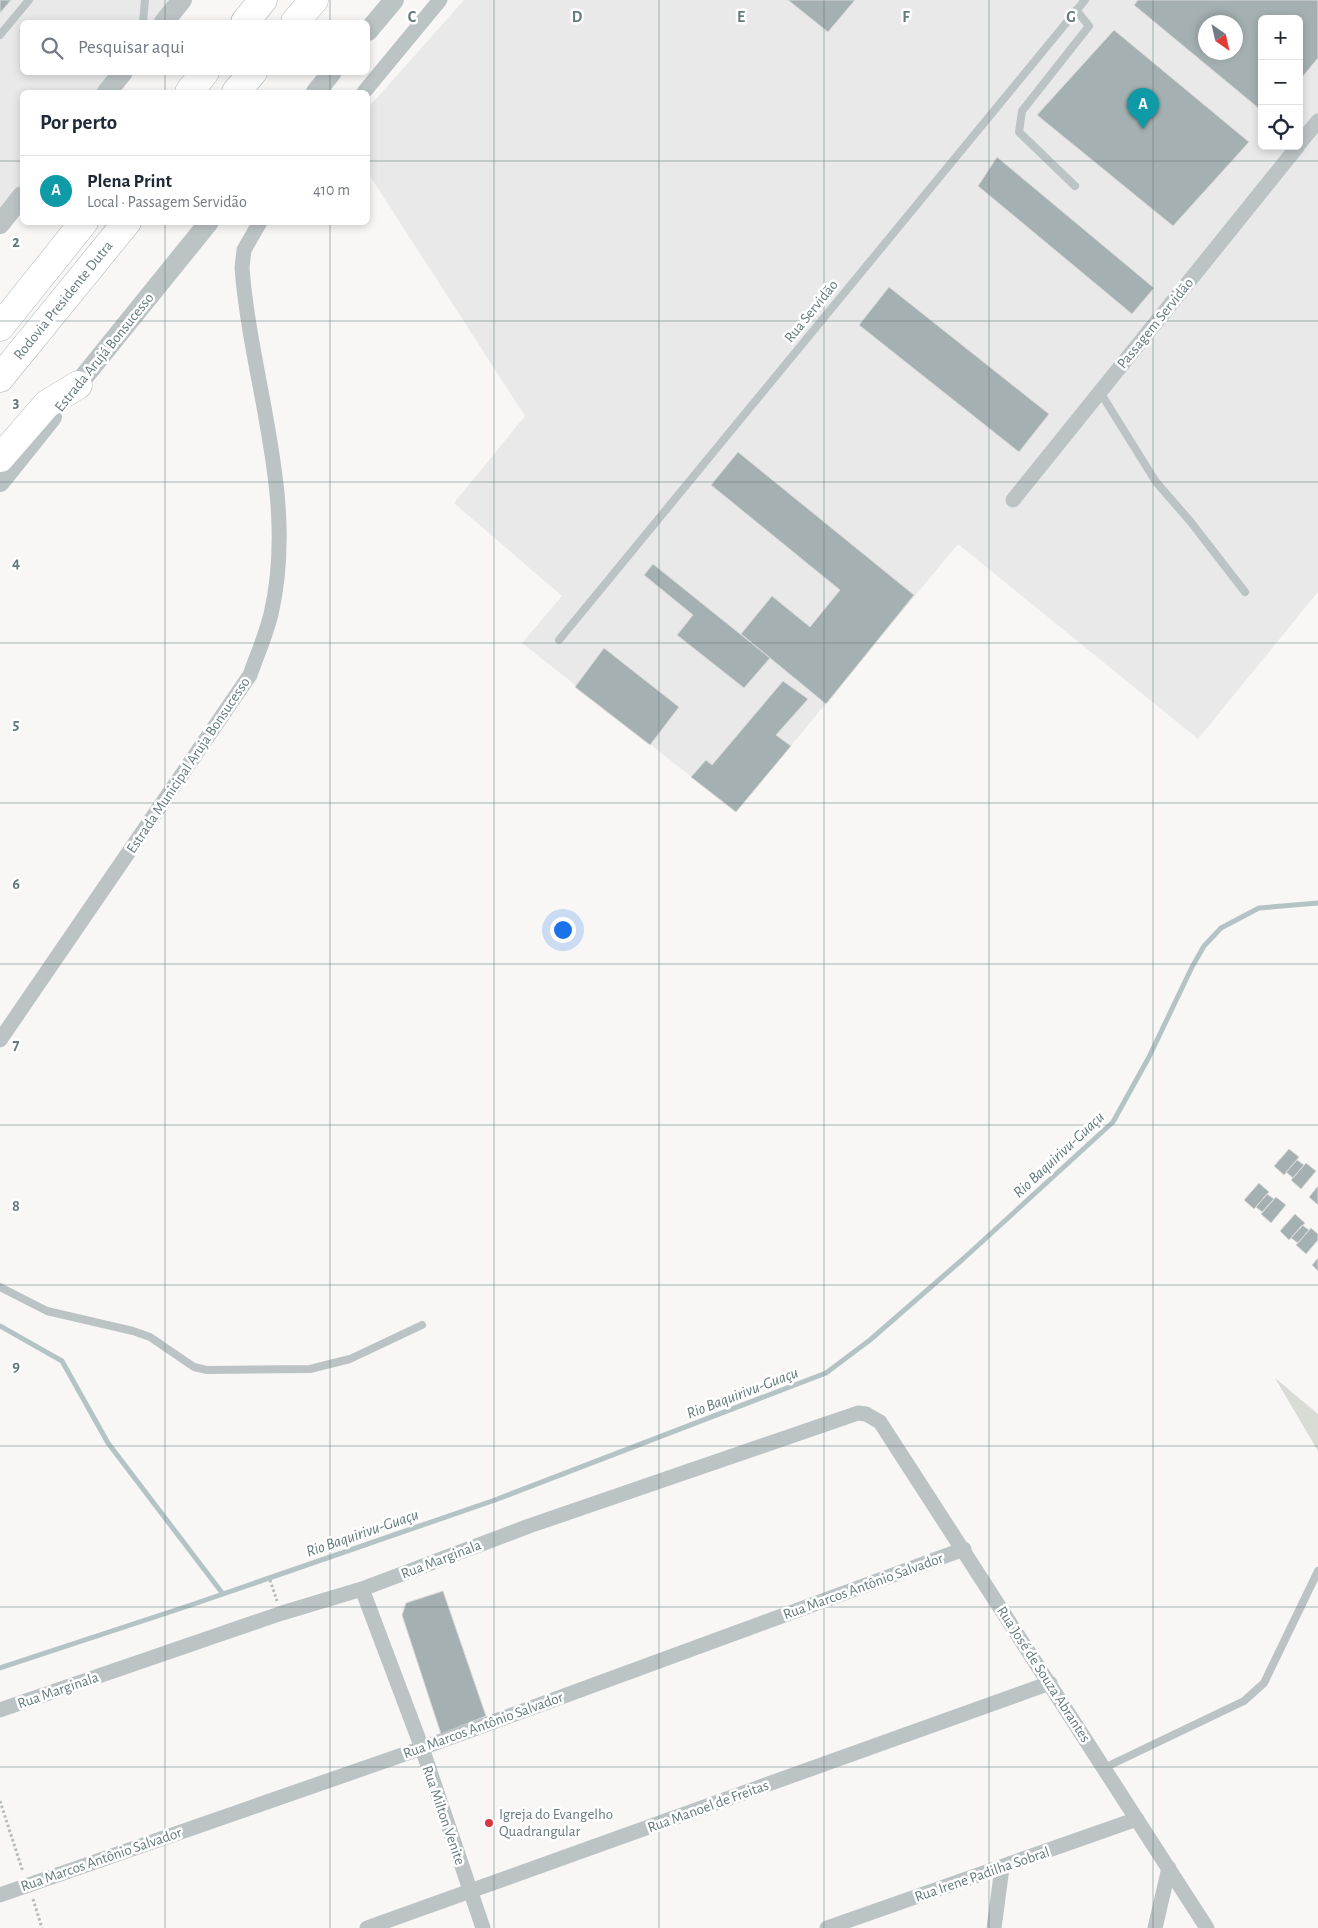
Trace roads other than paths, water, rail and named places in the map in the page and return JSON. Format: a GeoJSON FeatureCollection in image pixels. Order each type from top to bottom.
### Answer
{"type":"FeatureCollection","features":[{"type":"Feature","properties":{"kind":"highway"},"geometry":{"type":"LineString","coordinates":[[247,20],[263,0]]}},
{"type":"Feature","properties":{"kind":"highway"},"geometry":{"type":"LineString","coordinates":[[297,20],[314,0]]}},
{"type":"Feature","properties":{"kind":"highway"},"geometry":{"type":"LineString","coordinates":[[190,90],[202,75]]}},
{"type":"Feature","properties":{"kind":"highway"},"geometry":{"type":"LineString","coordinates":[[238,90],[250,75]]}},
{"type":"Feature","properties":{"kind":"highway"},"geometry":{"type":"LineString","coordinates":[[0,327],[82,225]]}},
{"type":"Feature","properties":{"kind":"highway","name":"Rodovia Presidente Dutra"},"geometry":{"type":"LineString","coordinates":[[0,378],[125,225]]}},
{"type":"Feature","properties":{"kind":"highway"},"geometry":{"type":"LineString","coordinates":[[0,458],[47,404],[78,384]]}},
{"type":"Feature","properties":{"kind":"street"},"geometry":{"type":"LineString","coordinates":[[166,20],[182,0]]}},
{"type":"Feature","properties":{"kind":"street"},"geometry":{"type":"LineString","coordinates":[[370,29],[394,0]]}},
{"type":"Feature","properties":{"kind":"street"},"geometry":{"type":"LineString","coordinates":[[366,90],[440,0]]}},
{"type":"Feature","properties":{"kind":"street"},"geometry":{"type":"LineString","coordinates":[[109,90],[121,75]]}},
{"type":"Feature","properties":{"kind":"street"},"geometry":{"type":"LineString","coordinates":[[318,90],[330,75]]}},
{"type":"Feature","properties":{"kind":"street","name":"Passagem Servidão"},"geometry":{"type":"LineString","coordinates":[[1303,140],[1318,121]]}},
{"type":"Feature","properties":{"kind":"street","name":"Passagem Servidão"},"geometry":{"type":"LineString","coordinates":[[1013,500],[1295,150]]}},
{"type":"Feature","properties":{"kind":"street"},"geometry":{"type":"LineString","coordinates":[[0,224],[20,199]]}},
{"type":"Feature","properties":{"kind":"street","name":"Estrada Arujá Bonsucesso"},"geometry":{"type":"LineString","coordinates":[[0,482],[207,225]]}},
{"type":"Feature","properties":{"kind":"street","name":"Estrada Municipal Aruja Bonsucesso"},"geometry":{"type":"LineString","coordinates":[[0,1040],[250,675],[271,614],[278,556],[275,471],[242,268],[244,250],[258,225]]}},
{"type":"Feature","properties":{"kind":"street","name":"Rua Marginala"},"geometry":{"type":"LineString","coordinates":[[0,1710],[282,1613],[362,1589],[530,1526],[858,1413],[866,1414],[880,1422]]}},
{"type":"Feature","properties":{"kind":"street","name":"Rua José de Souza Abrantes"},"geometry":{"type":"LineString","coordinates":[[880,1422],[964,1549],[1207,1928]]}},
{"type":"Feature","properties":{"kind":"street","name":"Rua Marcos Antônio Salvador"},"geometry":{"type":"LineString","coordinates":[[0,1895],[27,1884],[422,1748],[964,1549]]}},
{"type":"Feature","properties":{"kind":"street","name":"Rua Milton Venite"},"geometry":{"type":"LineString","coordinates":[[362,1589],[422,1748],[483,1928]]}},
{"type":"Feature","properties":{"kind":"street","name":"Rua Manoel de Freitas"},"geometry":{"type":"LineString","coordinates":[[367,1928],[1050,1683]]}},
{"type":"Feature","properties":{"kind":"street","name":"Rua Irene Padilha Sobral"},"geometry":{"type":"LineString","coordinates":[[827,1928],[846,1925],[1137,1819]]}},
{"type":"Feature","properties":{"kind":"street"},"geometry":{"type":"LineString","coordinates":[[994,1928],[1002,1868]]}},
{"type":"Feature","properties":{"kind":"street"},"geometry":{"type":"LineString","coordinates":[[1155,1928],[1169,1868]]}},
{"type":"Feature","properties":{"kind":"lane"},"geometry":{"type":"LineString","coordinates":[[0,35],[29,0]]}},
{"type":"Feature","properties":{"kind":"lane"},"geometry":{"type":"LineString","coordinates":[[143,20],[145,0]]}},
{"type":"Feature","properties":{"kind":"lane","name":"Rua Servidão"},"geometry":{"type":"LineString","coordinates":[[559,640],[1085,0]]}},
{"type":"Feature","properties":{"kind":"lane"},"geometry":{"type":"LineString","coordinates":[[1075,186],[1019,132],[1022,111],[1090,26],[1076,10]]}},
{"type":"Feature","properties":{"kind":"lane"},"geometry":{"type":"LineString","coordinates":[[1100,392],[1156,482],[1190,521],[1245,592]]}},
{"type":"Feature","properties":{"kind":"lane"},"geometry":{"type":"LineString","coordinates":[[0,1287],[47,1311],[133,1331],[150,1337],[194,1367],[208,1370],[310,1369],[350,1359],[422,1325]]}},
{"type":"Feature","properties":{"kind":"lane"},"geometry":{"type":"LineString","coordinates":[[1104,1768],[1244,1701],[1264,1683],[1318,1571]]}},
{"type":"Feature","properties":{"kind":"waterway","name":"Rio Baquirivu-Guaçu"},"geometry":{"type":"LineString","coordinates":[[0,1668],[191,1605],[495,1500],[826,1373],[870,1340],[963,1259],[1113,1122],[1149,1057],[1192,967],[1204,946],[1221,928],[1259,908],[1318,903]]}},
{"type":"Feature","properties":{"kind":"waterway"},"geometry":{"type":"LineString","coordinates":[[0,1326],[62,1361],[108,1443],[223,1594]]}},
{"type":"Feature","properties":{"kind":"place","name":"Plena Print"},"geometry":{"type":"Point","coordinates":[1143,129]}},
{"type":"Feature","properties":{"kind":"place","name":"Igreja do Evangelho Quadrangular"},"geometry":{"type":"Point","coordinates":[489,1823]}}]}
